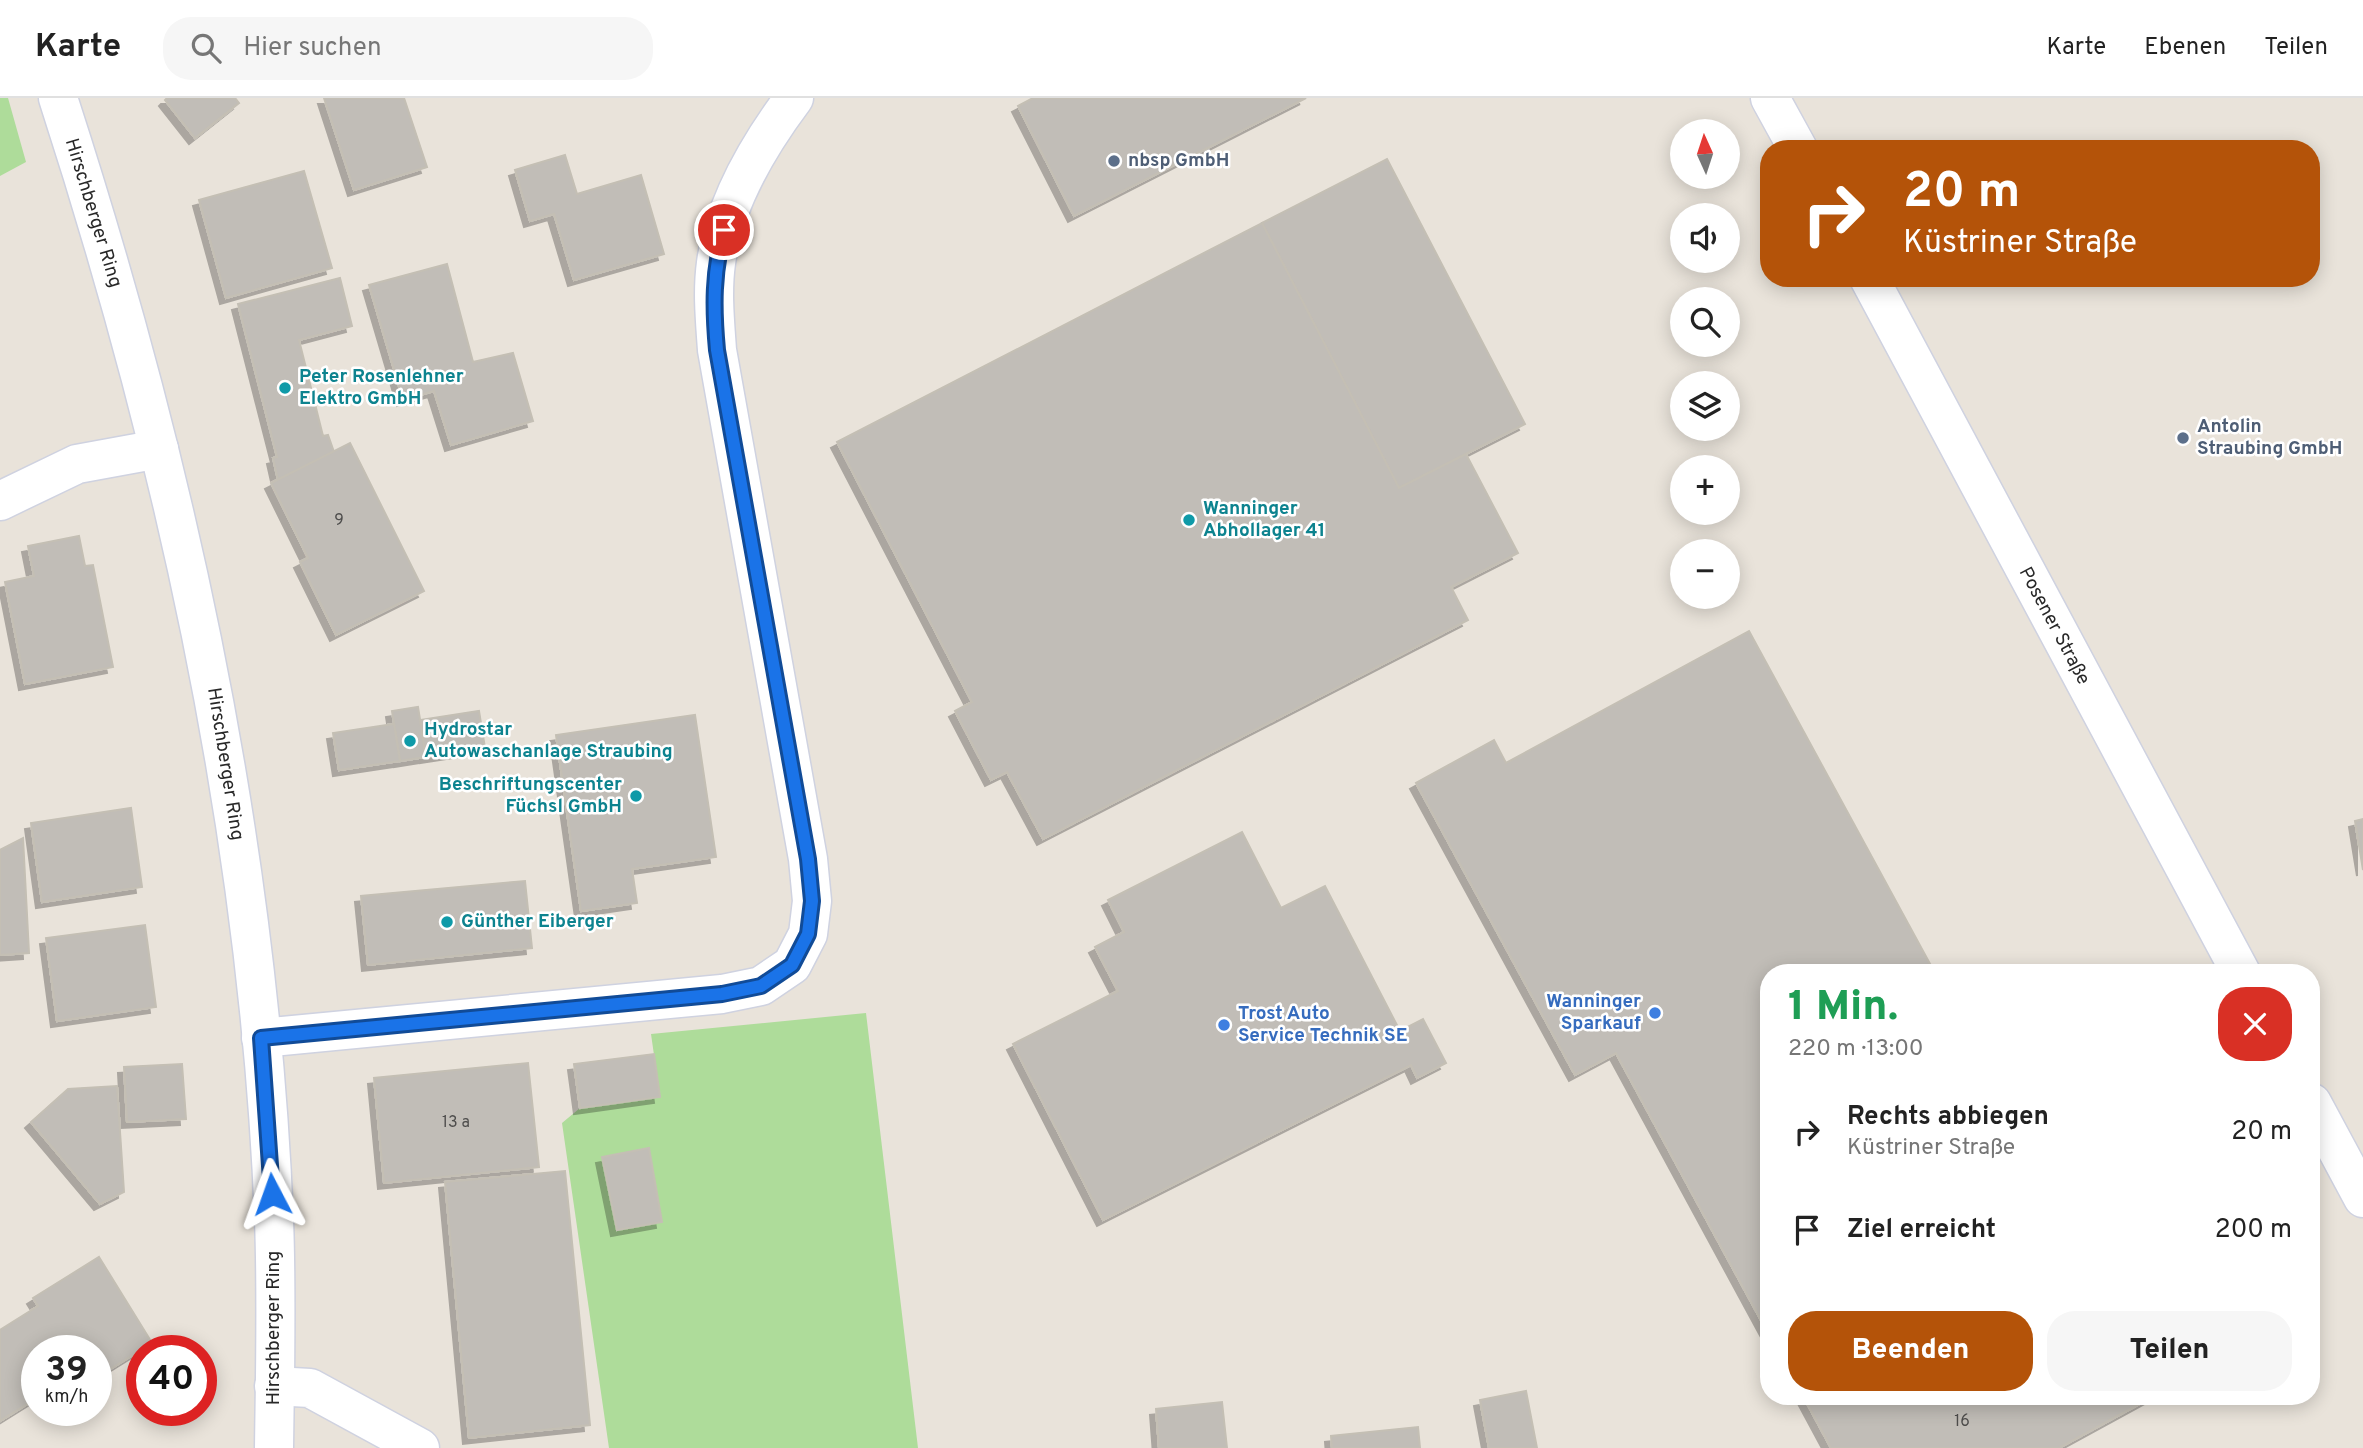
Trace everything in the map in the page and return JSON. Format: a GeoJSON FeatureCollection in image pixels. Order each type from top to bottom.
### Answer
{"type":"FeatureCollection","features":[{"type":"Feature","properties":{"kind":"street","name":"Hirschberger Ring"},"geometry":{"type":"LineString","coordinates":[[58,98],[108,260],[159,449],[205,645],[238,846],[261,1038],[274,1220],[274,1448]]}},
{"type":"Feature","properties":{"kind":"street"},"geometry":{"type":"LineString","coordinates":[[261,1038],[722,994],[761,986],[792,965],[808,934],[812,901],[808,859],[717,350],[714,310],[716,262],[739,189],[757,151],[794,98]]}},
{"type":"Feature","properties":{"kind":"street"},"geometry":{"type":"LineString","coordinates":[[1770,98],[1793,140]]}},
{"type":"Feature","properties":{"kind":"street","name":"Posener Straße"},"geometry":{"type":"LineString","coordinates":[[1874,287],[2236,964]]}},
{"type":"Feature","properties":{"kind":"street"},"geometry":{"type":"LineString","coordinates":[[0,501],[77,464],[159,449]]}},
{"type":"Feature","properties":{"kind":"street"},"geometry":{"type":"LineString","coordinates":[[2320,1118],[2363,1198]]}},
{"type":"Feature","properties":{"kind":"street"},"geometry":{"type":"LineString","coordinates":[[274,1386],[310,1388],[420,1448]]}},
{"type":"Feature","properties":{"kind":"green space"},"geometry":{"type":"Polygon","coordinates":[[[0,98],[8,98],[26,162],[0,176],[0,98]]]}},
{"type":"Feature","properties":{"kind":"green space"},"geometry":{"type":"Polygon","coordinates":[[[866,1013],[918,1448],[609,1448],[562,1123],[580,1108],[660,1097],[651,1034],[866,1013]]]}},
{"type":"Feature","properties":{"kind":"building"},"geometry":{"type":"Polygon","coordinates":[[[235,98],[239,103],[195,138],[165,100],[235,98]]]}},
{"type":"Feature","properties":{"kind":"building"},"geometry":{"type":"Polygon","coordinates":[[[324,98],[404,98],[427,167],[354,190],[324,98]]]}},
{"type":"Feature","properties":{"kind":"building","name":"nbsp GmbH"},"geometry":{"type":"Polygon","coordinates":[[[1033,98],[1306,98],[1074,216],[1018,106],[1033,98]]]}},
{"type":"Feature","properties":{"kind":"building"},"geometry":{"type":"Polygon","coordinates":[[[565,155],[577,194],[641,175],[664,254],[574,280],[554,214],[530,221],[515,170],[565,155]]]}},
{"type":"Feature","properties":{"kind":"building"},"geometry":{"type":"Polygon","coordinates":[[[1387,159],[1525,424],[1399,488],[1262,223],[1387,159]]]}},
{"type":"Feature","properties":{"kind":"building"},"geometry":{"type":"Polygon","coordinates":[[[304,171],[332,268],[226,298],[199,200],[304,171]]]}},
{"type":"Feature","properties":{"kind":"building","name":"Wanninger Abhollager 41"},"geometry":{"type":"Polygon","coordinates":[[[1262,223],[1399,488],[1466,454],[1518,553],[1451,587],[1468,620],[1043,839],[1007,772],[991,780],[955,711],[972,702],[837,442],[1262,223]]]}},
{"type":"Feature","properties":{"kind":"building"},"geometry":{"type":"Polygon","coordinates":[[[447,264],[473,362],[513,353],[533,421],[451,445],[434,391],[403,400],[369,285],[447,264]]]}},
{"type":"Feature","properties":{"kind":"building","name":"Peter Rosenlehner Elektro GmbH"},"geometry":{"type":"Polygon","coordinates":[[[340,278],[352,326],[299,340],[323,436],[328,435],[334,452],[278,480],[273,458],[277,457],[238,304],[340,278]]]}},
{"type":"Feature","properties":{"kind":"building"},"geometry":{"type":"Polygon","coordinates":[[[350,443],[424,591],[336,635],[300,562],[308,558],[271,483],[350,443]]]}},
{"type":"Feature","properties":{"kind":"building"},"geometry":{"type":"Polygon","coordinates":[[[79,536],[85,566],[93,565],[113,667],[25,684],[5,582],[34,576],[28,546],[79,536]]]}},
{"type":"Feature","properties":{"kind":"building","name":"Wanninger Sparkauf"},"geometry":{"type":"Polygon","coordinates":[[[1749,631],[1930,964],[1760,964],[1760,1318],[1616,1053],[1575,1075],[1416,783],[1494,740],[1506,763],[1749,631]]]}},
{"type":"Feature","properties":{"kind":"building","name":"Hydrostar Autowaschanlage Straubing"},"geometry":{"type":"Polygon","coordinates":[[[418,707],[426,757],[400,761],[392,711],[418,707]]]}},
{"type":"Feature","properties":{"kind":"building"},"geometry":{"type":"Polygon","coordinates":[[[479,711],[485,748],[426,757],[420,720],[479,711]]]}},
{"type":"Feature","properties":{"kind":"building","name":"Beschriftungscenter Füchsl GmbH"},"geometry":{"type":"Polygon","coordinates":[[[695,715],[716,857],[632,869],[637,903],[581,911],[556,735],[695,715]]]}},
{"type":"Feature","properties":{"kind":"building"},"geometry":{"type":"Polygon","coordinates":[[[394,724],[400,761],[339,770],[333,733],[394,724]]]}},
{"type":"Feature","properties":{"kind":"building"},"geometry":{"type":"Polygon","coordinates":[[[131,808],[142,887],[42,902],[31,823],[131,808]]]}},
{"type":"Feature","properties":{"kind":"building"},"geometry":{"type":"Polygon","coordinates":[[[2363,819],[2363,870],[2355,821],[2363,819]]]}},
{"type":"Feature","properties":{"kind":"building","name":"Trost Auto Service Technik SE"},"geometry":{"type":"Polygon","coordinates":[[[1242,832],[1281,908],[1325,886],[1400,1031],[1423,1019],[1446,1063],[1417,1078],[1411,1065],[1103,1220],[1013,1044],[1118,991],[1095,947],[1124,932],[1108,900],[1242,832]]]}},
{"type":"Feature","properties":{"kind":"building"},"geometry":{"type":"Polygon","coordinates":[[[23,838],[29,953],[0,955],[0,850],[23,838]]]}},
{"type":"Feature","properties":{"kind":"building","name":"Günther Eiberger"},"geometry":{"type":"Polygon","coordinates":[[[525,881],[532,948],[368,965],[361,896],[525,881]]]}},
{"type":"Feature","properties":{"kind":"building"},"geometry":{"type":"Polygon","coordinates":[[[145,925],[156,1007],[57,1021],[46,938],[145,925]]]}},
{"type":"Feature","properties":{"kind":"building"},"geometry":{"type":"Polygon","coordinates":[[[654,1054],[660,1097],[580,1108],[574,1064],[654,1054]]]}},
{"type":"Feature","properties":{"kind":"building"},"geometry":{"type":"Polygon","coordinates":[[[528,1063],[539,1167],[384,1183],[374,1078],[528,1063]]]}},
{"type":"Feature","properties":{"kind":"building"},"geometry":{"type":"Polygon","coordinates":[[[182,1064],[186,1119],[127,1122],[124,1067],[182,1064]]]}},
{"type":"Feature","properties":{"kind":"building"},"geometry":{"type":"Polygon","coordinates":[[[117,1086],[124,1192],[100,1204],[31,1122],[68,1089],[117,1086]]]}},
{"type":"Feature","properties":{"kind":"building"},"geometry":{"type":"Polygon","coordinates":[[[649,1148],[662,1222],[617,1230],[602,1157],[649,1148]]]}},
{"type":"Feature","properties":{"kind":"building"},"geometry":{"type":"Polygon","coordinates":[[[565,1171],[590,1425],[469,1438],[445,1182],[565,1171]]]}},
{"type":"Feature","properties":{"kind":"building"},"geometry":{"type":"Polygon","coordinates":[[[99,1257],[147,1335],[126,1335],[126,1359],[112,1368],[112,1335],[21,1335],[21,1408],[0,1421],[0,1330],[38,1306],[33,1298],[99,1257]]]}},
{"type":"Feature","properties":{"kind":"building"},"geometry":{"type":"Polygon","coordinates":[[[1526,1391],[1537,1448],[1489,1448],[1480,1400],[1526,1391]]]}},
{"type":"Feature","properties":{"kind":"building"},"geometry":{"type":"Polygon","coordinates":[[[1222,1402],[1227,1448],[1159,1448],[1156,1409],[1222,1402]]]}},
{"type":"Feature","properties":{"kind":"building"},"geometry":{"type":"Polygon","coordinates":[[[1808,1405],[2138,1405],[2059,1448],[1831,1448],[1808,1405]]]}},
{"type":"Feature","properties":{"kind":"building"},"geometry":{"type":"Polygon","coordinates":[[[1418,1427],[1420,1448],[1332,1448],[1331,1436],[1418,1427]]]}},
{"type":"Feature","properties":{"kind":"place","name":"nbsp GmbH"},"geometry":{"type":"Point","coordinates":[1114,161]}},
{"type":"Feature","properties":{"kind":"place","name":"Peter Rosenlehner Elektro GmbH"},"geometry":{"type":"Point","coordinates":[285,388]}},
{"type":"Feature","properties":{"kind":"place","name":"Antolin Straubing GmbH"},"geometry":{"type":"Point","coordinates":[2183,438]}},
{"type":"Feature","properties":{"kind":"place","name":"Wanninger Abhollager 41"},"geometry":{"type":"Point","coordinates":[1189,520]}},
{"type":"Feature","properties":{"kind":"place","name":"Hydrostar Autowaschanlage Straubing"},"geometry":{"type":"Point","coordinates":[410,741]}},
{"type":"Feature","properties":{"kind":"place","name":"Beschriftungscenter Füchsl GmbH"},"geometry":{"type":"Point","coordinates":[636,796]}},
{"type":"Feature","properties":{"kind":"place","name":"Günther Eiberger"},"geometry":{"type":"Point","coordinates":[447,922]}},
{"type":"Feature","properties":{"kind":"place","name":"Wanninger Sparkauf"},"geometry":{"type":"Point","coordinates":[1655,1013]}},
{"type":"Feature","properties":{"kind":"place","name":"Trost Auto Service Technik SE"},"geometry":{"type":"Point","coordinates":[1224,1025]}},
{"type":"Feature","properties":{"kind":"route"},"geometry":{"type":"LineString","coordinates":[[272,1194],[261,1038],[722,994],[761,986],[792,965],[808,934],[812,901],[808,859],[717,350],[714,310],[716,262],[724,230]]}}]}
